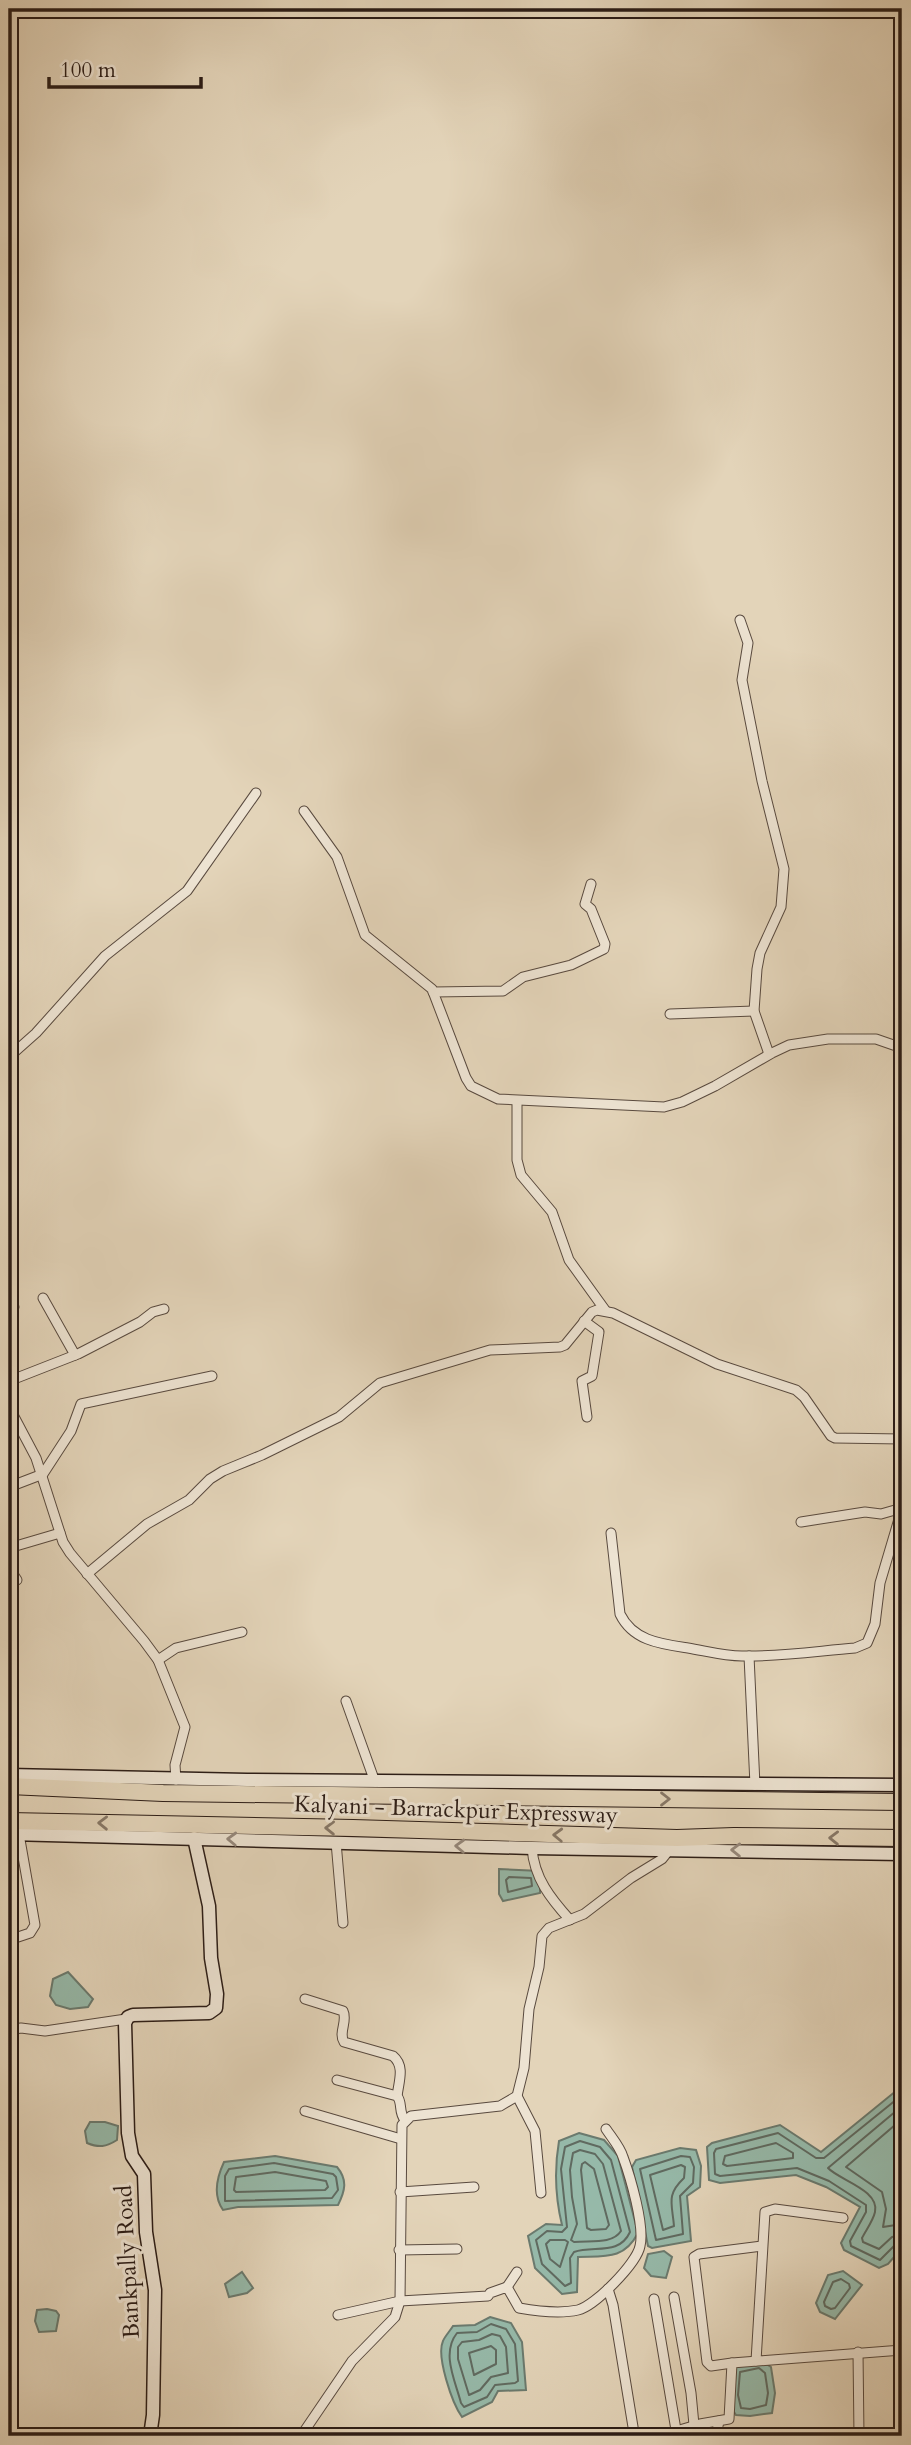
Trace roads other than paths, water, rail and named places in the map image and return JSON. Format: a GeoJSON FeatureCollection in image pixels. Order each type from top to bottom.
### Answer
{"type":"FeatureCollection","features":[{"type":"Feature","properties":{"kind":"highway","name":"Kalyani - Barrackpur Expressway"},"geometry":{"type":"LineString","coordinates":[[9,1786],[163,1793],[902,1802]]}},
{"type":"Feature","properties":{"kind":"highway","name":"Kalyani - Barrackpur Expressway"},"geometry":{"type":"LineString","coordinates":[[12,1830],[902,1839]]}},
{"type":"Feature","properties":{"kind":"street"},"geometry":{"type":"LineString","coordinates":[[740,620],[748,643],[742,680],[762,781],[784,869],[781,908],[759,959],[754,1011],[769,1054]]}},
{"type":"Feature","properties":{"kind":"street"},"geometry":{"type":"LineString","coordinates":[[9,1057],[36,1033],[104,956],[187,891],[256,793]]}},
{"type":"Feature","properties":{"kind":"street"},"geometry":{"type":"LineString","coordinates":[[304,811],[337,857],[365,935],[419,977],[433,992],[468,1083],[489,1097],[517,1101],[664,1107],[682,1102],[715,1086],[789,1045],[828,1039],[876,1039],[902,1048]]}},
{"type":"Feature","properties":{"kind":"street"},"geometry":{"type":"LineString","coordinates":[[433,992],[503,991],[523,977],[571,965],[604,949],[605,944],[591,909],[585,904],[591,884]]}},
{"type":"Feature","properties":{"kind":"street"},"geometry":{"type":"LineString","coordinates":[[670,1014],[754,1011]]}},
{"type":"Feature","properties":{"kind":"street"},"geometry":{"type":"LineString","coordinates":[[517,1101],[517,1160],[521,1175],[551,1212],[569,1260],[605,1310],[717,1364],[796,1390],[835,1438],[902,1439]]}},
{"type":"Feature","properties":{"kind":"street"},"geometry":{"type":"LineString","coordinates":[[43,1298],[75,1355]]}},
{"type":"Feature","properties":{"kind":"street"},"geometry":{"type":"LineString","coordinates":[[9,1381],[75,1355],[140,1322],[153,1312],[164,1309]]}},
{"type":"Feature","properties":{"kind":"street"},"geometry":{"type":"LineString","coordinates":[[87,1574],[147,1524],[194,1496],[210,1479],[339,1417],[380,1383],[490,1350],[560,1347],[565,1345],[592,1312],[605,1310]]}},
{"type":"Feature","properties":{"kind":"street"},"geometry":{"type":"LineString","coordinates":[[584,1321],[598,1332],[592,1376],[582,1381],[587,1417]]}},
{"type":"Feature","properties":{"kind":"street"},"geometry":{"type":"LineString","coordinates":[[9,1488],[43,1474],[71,1431],[81,1404],[212,1376]]}},
{"type":"Feature","properties":{"kind":"street"},"geometry":{"type":"LineString","coordinates":[[9,1407],[43,1474],[60,1533],[70,1553],[158,1660],[186,1727],[176,1765],[176,1780]]}},
{"type":"Feature","properties":{"kind":"street"},"geometry":{"type":"LineString","coordinates":[[611,1533],[618,1604],[624,1623],[656,1643],[749,1656],[855,1648],[867,1643],[874,1629],[880,1583],[902,1509],[881,1514],[863,1512],[801,1522]]}},
{"type":"Feature","properties":{"kind":"street"},"geometry":{"type":"LineString","coordinates":[[9,1548],[60,1533]]}},
{"type":"Feature","properties":{"kind":"street"},"geometry":{"type":"LineString","coordinates":[[9,1568],[17,1580]]}},
{"type":"Feature","properties":{"kind":"street"},"geometry":{"type":"LineString","coordinates":[[158,1660],[176,1648],[242,1632]]}},
{"type":"Feature","properties":{"kind":"street"},"geometry":{"type":"LineString","coordinates":[[749,1656],[755,1785]]}},
{"type":"Feature","properties":{"kind":"street"},"geometry":{"type":"LineString","coordinates":[[346,1701],[375,1782]]}},
{"type":"Feature","properties":{"kind":"street"},"geometry":{"type":"LineString","coordinates":[[9,1775],[176,1780],[902,1785]]}},
{"type":"Feature","properties":{"kind":"street"},"geometry":{"type":"LineString","coordinates":[[9,1940],[30,1933],[35,1925],[12,1830],[532,1848],[902,1854]]}},
{"type":"Feature","properties":{"kind":"street"},"geometry":{"type":"LineString","coordinates":[[9,2030],[21,2028],[45,2031],[126,2019],[133,2015],[209,2013],[216,2008],[209,1906],[194,1838]]}},
{"type":"Feature","properties":{"kind":"street"},"geometry":{"type":"LineString","coordinates":[[336,1842],[343,1923]]}},
{"type":"Feature","properties":{"kind":"street"},"geometry":{"type":"LineString","coordinates":[[532,1848],[535,1866],[543,1886],[570,1920]]}},
{"type":"Feature","properties":{"kind":"street"},"geometry":{"type":"LineString","coordinates":[[541,2193],[535,2131],[517,2096],[524,2068],[529,2009],[539,1967],[542,1936],[550,1928],[584,1914],[631,1878],[662,1859],[670,1849]]}},
{"type":"Feature","properties":{"kind":"street"},"geometry":{"type":"LineString","coordinates":[[305,1999],[343,2011],[344,2042],[397,2059],[401,2068],[397,2095],[400,2099],[400,2113],[405,2120]]}},
{"type":"Feature","properties":{"kind":"street","name":"Bankpally Road"},"geometry":{"type":"LineString","coordinates":[[126,2019],[128,2133],[132,2156],[144,2174],[146,2232],[155,2290],[153,2414],[150,2436]]}},
{"type":"Feature","properties":{"kind":"street"},"geometry":{"type":"LineString","coordinates":[[337,2080],[397,2095]]}},
{"type":"Feature","properties":{"kind":"street"},"geometry":{"type":"LineString","coordinates":[[301,2436],[352,2361],[395,2317],[400,2301],[401,2139],[405,2120],[411,2116],[500,2106],[517,2096]]}},
{"type":"Feature","properties":{"kind":"street"},"geometry":{"type":"LineString","coordinates":[[305,2111],[401,2139]]}},
{"type":"Feature","properties":{"kind":"street"},"geometry":{"type":"LineString","coordinates":[[507,2287],[519,2308],[579,2310],[617,2281],[640,2248],[641,2225],[623,2154],[606,2129]]}},
{"type":"Feature","properties":{"kind":"street"},"geometry":{"type":"LineString","coordinates":[[400,2192],[474,2187]]}},
{"type":"Feature","properties":{"kind":"street"},"geometry":{"type":"LineString","coordinates":[[756,2361],[764,2215],[769,2210],[844,2218]]}},
{"type":"Feature","properties":{"kind":"street"},"geometry":{"type":"LineString","coordinates":[[762,2246],[699,2254],[694,2257],[707,2362],[711,2366],[902,2350]]}},
{"type":"Feature","properties":{"kind":"street"},"geometry":{"type":"LineString","coordinates":[[399,2250],[457,2249]]}},
{"type":"Feature","properties":{"kind":"street"},"geometry":{"type":"LineString","coordinates":[[338,2315],[400,2301],[488,2296],[507,2287],[517,2272]]}},
{"type":"Feature","properties":{"kind":"street"},"geometry":{"type":"LineString","coordinates":[[608,2289],[634,2433],[641,2436],[659,2435],[729,2419],[732,2363]]}},
{"type":"Feature","properties":{"kind":"street"},"geometry":{"type":"LineString","coordinates":[[674,2297],[694,2425]]}},
{"type":"Feature","properties":{"kind":"street"},"geometry":{"type":"LineString","coordinates":[[654,2299],[676,2430]]}},
{"type":"Feature","properties":{"kind":"street"},"geometry":{"type":"LineString","coordinates":[[858,2352],[859,2436]]}},
{"type":"Feature","properties":{"kind":"street"},"geometry":{"type":"LineString","coordinates":[[716,2436],[719,2421]]}},
{"type":"Feature","properties":{"kind":"water"},"geometry":{"type":"Polygon","coordinates":[[[499,1869],[540,1871],[540,1893],[503,1901],[499,1894],[499,1869]]]}},
{"type":"Feature","properties":{"kind":"water"},"geometry":{"type":"Polygon","coordinates":[[[68,1972],[93,1999],[88,2007],[70,2009],[56,2005],[50,1996],[53,1979],[68,1972]]]}},
{"type":"Feature","properties":{"kind":"water"},"geometry":{"type":"Polygon","coordinates":[[[902,2086],[902,2248],[888,2264],[879,2268],[844,2250],[841,2243],[860,2207],[826,2187],[796,2175],[720,2183],[709,2180],[707,2147],[712,2143],[780,2125],[821,2152],[902,2086]]]}},
{"type":"Feature","properties":{"kind":"water"},"geometry":{"type":"Polygon","coordinates":[[[90,2122],[105,2122],[118,2126],[117,2140],[102,2146],[87,2143],[85,2131],[90,2122]]]}},
{"type":"Feature","properties":{"kind":"water"},"geometry":{"type":"Polygon","coordinates":[[[579,2133],[604,2140],[618,2156],[638,2233],[627,2248],[613,2255],[578,2257],[577,2292],[562,2294],[535,2268],[528,2236],[546,2224],[562,2225],[556,2183],[559,2141],[579,2133]]]}},
{"type":"Feature","properties":{"kind":"water"},"geometry":{"type":"Polygon","coordinates":[[[680,2148],[696,2150],[701,2166],[700,2187],[687,2196],[691,2241],[652,2248],[648,2246],[632,2167],[636,2160],[680,2148]]]}},
{"type":"Feature","properties":{"kind":"water"},"geometry":{"type":"Polygon","coordinates":[[[275,2156],[337,2167],[343,2176],[344,2186],[338,2205],[238,2207],[223,2210],[218,2199],[217,2186],[224,2162],[275,2156]]]}},
{"type":"Feature","properties":{"kind":"water"},"geometry":{"type":"Polygon","coordinates":[[[664,2251],[672,2257],[666,2278],[651,2276],[644,2268],[648,2254],[664,2251]]]}},
{"type":"Feature","properties":{"kind":"water"},"geometry":{"type":"Polygon","coordinates":[[[843,2271],[862,2285],[835,2319],[820,2312],[816,2303],[828,2275],[843,2271]]]}},
{"type":"Feature","properties":{"kind":"water"},"geometry":{"type":"Polygon","coordinates":[[[242,2272],[253,2288],[247,2293],[229,2297],[225,2284],[242,2272]]]}},
{"type":"Feature","properties":{"kind":"water"},"geometry":{"type":"Polygon","coordinates":[[[37,2310],[56,2311],[59,2315],[56,2331],[39,2332],[35,2321],[37,2310]]]}},
{"type":"Feature","properties":{"kind":"water"},"geometry":{"type":"Polygon","coordinates":[[[490,2317],[511,2323],[522,2342],[526,2390],[498,2391],[492,2402],[462,2417],[446,2379],[441,2348],[453,2326],[475,2325],[490,2317]]]}},
{"type":"Feature","properties":{"kind":"water"},"geometry":{"type":"Polygon","coordinates":[[[762,2361],[771,2367],[775,2393],[772,2413],[736,2415],[732,2409],[734,2364],[762,2361]]]}}]}
